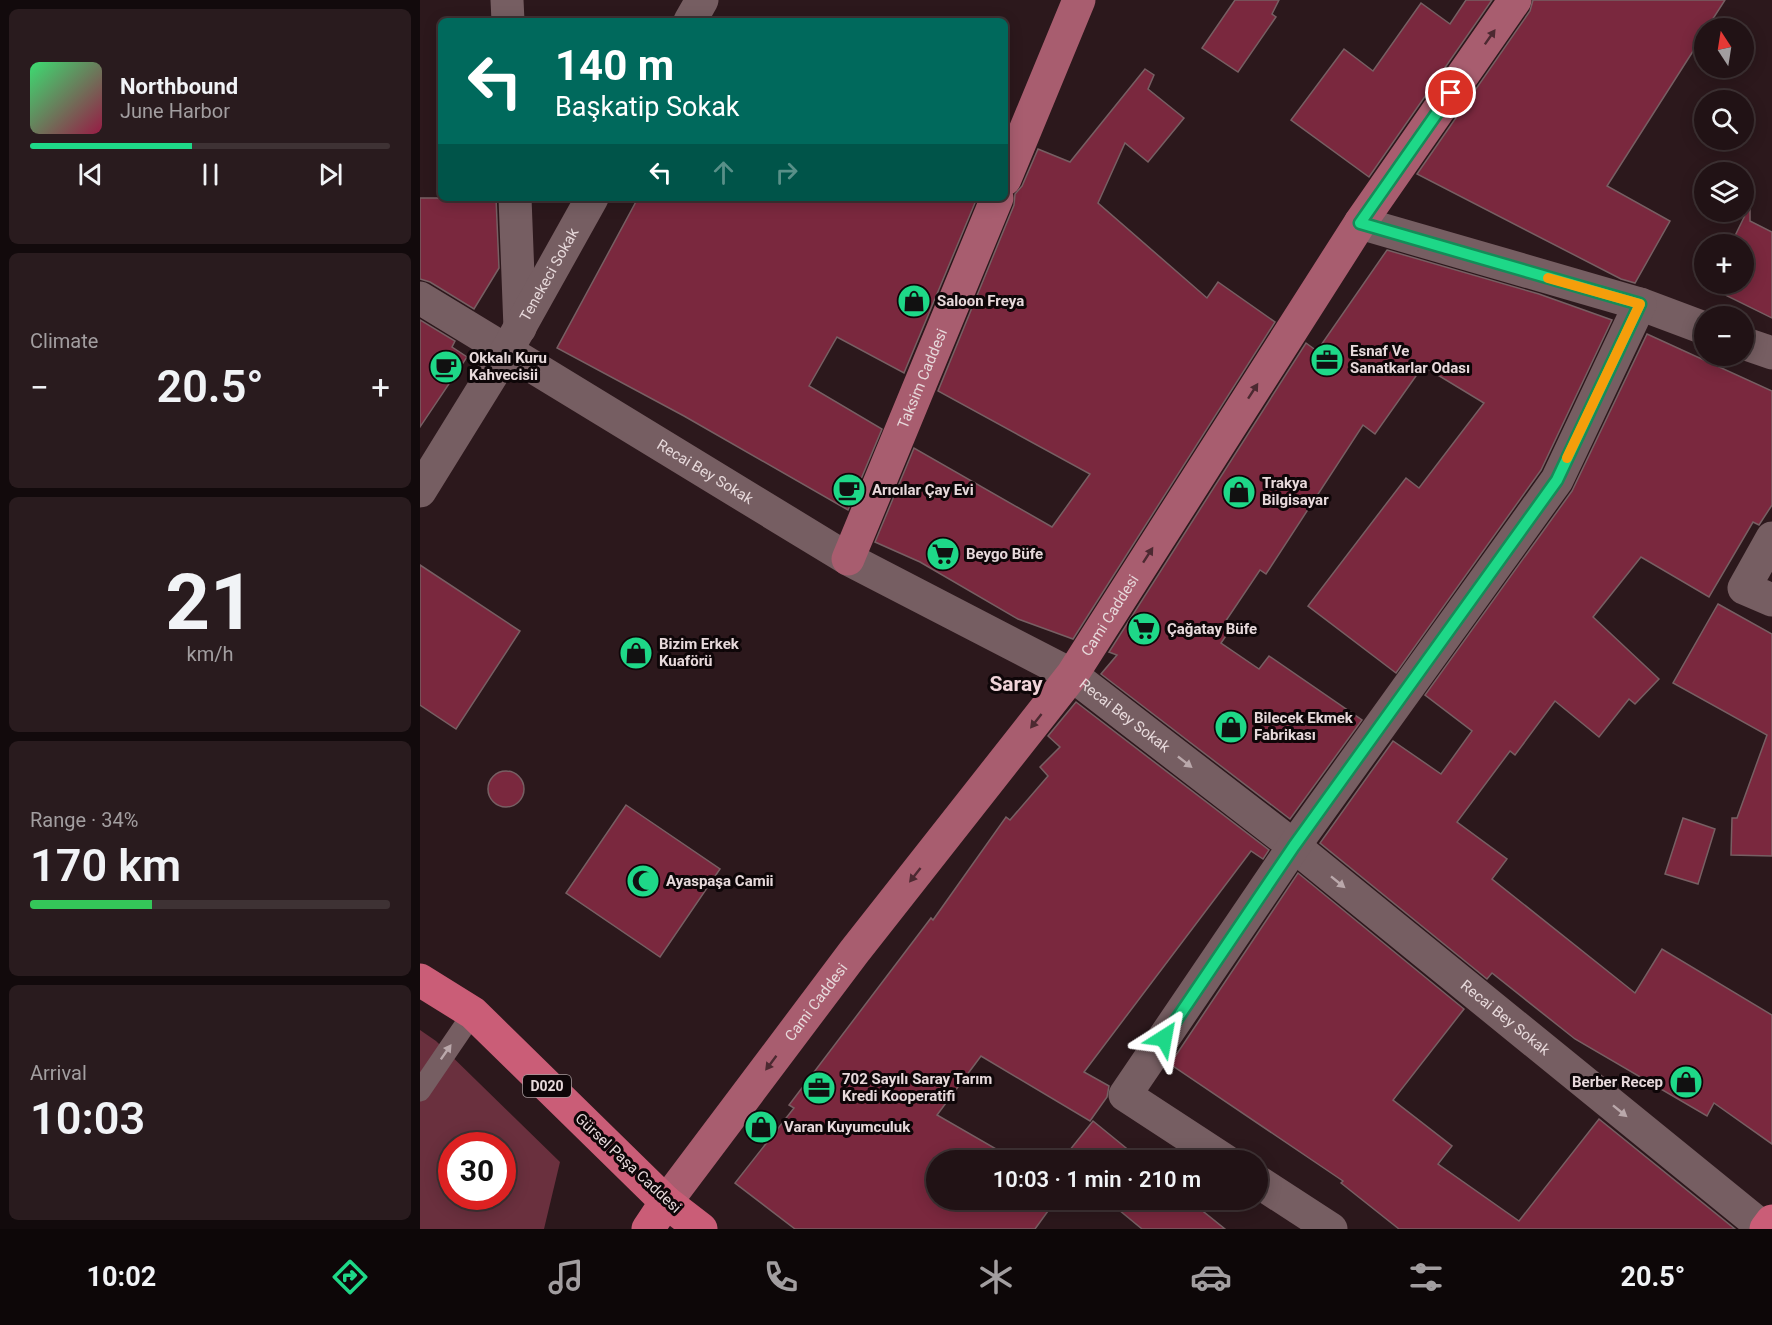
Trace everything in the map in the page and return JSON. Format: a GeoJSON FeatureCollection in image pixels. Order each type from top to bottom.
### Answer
{"type":"FeatureCollection","features":[{"type":"Feature","properties":{"kind":"highway","name":"Gürsel Paşa Caddesi"},"geometry":{"type":"LineString","coordinates":[[420,980],[473,1013],[666,1202],[701,1229]]}},
{"type":"Feature","properties":{"kind":"highway"},"geometry":{"type":"LineString","coordinates":[[648,1229],[666,1202]]}},
{"type":"Feature","properties":{"kind":"highway"},"geometry":{"type":"LineString","coordinates":[[1766,1229],[1772,1221]]}},
{"type":"Feature","properties":{"kind":"main road"},"geometry":{"type":"LineString","coordinates":[[1008,172],[1079,0]]}},
{"type":"Feature","properties":{"kind":"main road","name":"Cami Caddesi"},"geometry":{"type":"LineString","coordinates":[[666,1202],[854,952],[1072,675],[1360,223],[1515,0]]}},
{"type":"Feature","properties":{"kind":"main road","name":"Taksim Caddesi"},"geometry":{"type":"LineString","coordinates":[[848,559],[996,201]]}},
{"type":"Feature","properties":{"kind":"street"},"geometry":{"type":"LineString","coordinates":[[507,0],[508,18]]}},
{"type":"Feature","properties":{"kind":"street"},"geometry":{"type":"LineString","coordinates":[[692,18],[702,0]]}},
{"type":"Feature","properties":{"kind":"street"},"geometry":{"type":"LineString","coordinates":[[513,340],[515,201]]}},
{"type":"Feature","properties":{"kind":"street","name":"Tenekeci Sokak"},"geometry":{"type":"LineString","coordinates":[[420,491],[513,340],[590,201]]}},
{"type":"Feature","properties":{"kind":"street"},"geometry":{"type":"LineString","coordinates":[[1360,223],[1640,304],[1694,324]]}},
{"type":"Feature","properties":{"kind":"street","name":"Recai Bey Sokak"},"geometry":{"type":"LineString","coordinates":[[420,298],[513,340],[848,559],[1072,675],[1294,846],[1766,1229]]}},
{"type":"Feature","properties":{"kind":"street"},"geometry":{"type":"LineString","coordinates":[[1209,1150],[1125,1095],[1294,846],[1557,480],[1640,304]]}},
{"type":"Feature","properties":{"kind":"street"},"geometry":{"type":"LineString","coordinates":[[1754,347],[1772,353]]}},
{"type":"Feature","properties":{"kind":"street"},"geometry":{"type":"LineString","coordinates":[[1772,538],[1744,588],[1772,600]]}},
{"type":"Feature","properties":{"kind":"street"},"geometry":{"type":"LineString","coordinates":[[1268,1188],[1330,1229]]}},
{"type":"Feature","properties":{"kind":"lane"},"geometry":{"type":"LineString","coordinates":[[420,1090],[473,1013]]}},
{"type":"Feature","properties":{"kind":"shaded area"},"geometry":{"type":"Polygon","coordinates":[[[420,1030],[436,1041],[560,1162],[544,1229],[420,1229],[420,1030]]]}},
{"type":"Feature","properties":{"kind":"building"},"geometry":{"type":"Polygon","coordinates":[[[1235,0],[1279,0],[1272,14],[1276,17],[1238,72],[1202,48],[1235,0]]]}},
{"type":"Feature","properties":{"kind":"building"},"geometry":{"type":"Polygon","coordinates":[[[1466,0],[1492,0],[1369,177],[1291,120],[1344,49],[1373,71],[1421,3],[1450,24],[1466,0]]]}},
{"type":"Feature","properties":{"kind":"building"},"geometry":{"type":"Polygon","coordinates":[[[1533,0],[1725,0],[1713,18],[1694,18],[1694,50],[1607,186],[1670,221],[1635,283],[1621,279],[1417,174],[1530,11],[1533,0]]]}},
{"type":"Feature","properties":{"kind":"building"},"geometry":{"type":"Polygon","coordinates":[[[1145,69],[1154,75],[1148,89],[1184,118],[1148,162],[1125,143],[1098,203],[1207,298],[1218,282],[1275,322],[1073,639],[1018,619],[920,562],[875,542],[914,448],[1052,527],[1090,474],[938,391],[1014,205],[1015,194],[1022,186],[1038,149],[1070,162],[1145,69]]]}},
{"type":"Feature","properties":{"kind":"building"},"geometry":{"type":"Polygon","coordinates":[[[420,198],[438,198],[438,201],[496,201],[499,268],[474,309],[430,282],[420,279],[420,198]]]}},
{"type":"Feature","properties":{"kind":"building"},"geometry":{"type":"Polygon","coordinates":[[[636,201],[976,201],[904,373],[837,337],[809,386],[882,429],[848,510],[684,416],[557,348],[636,201]]]}},
{"type":"Feature","properties":{"kind":"building"},"geometry":{"type":"Polygon","coordinates":[[[1742,222],[1752,222],[1772,232],[1772,318],[1754,309],[1754,306],[1748,306],[1723,294],[1754,294],[1754,234],[1736,234],[1742,222]]]}},
{"type":"Feature","properties":{"kind":"building"},"geometry":{"type":"Polygon","coordinates":[[[1387,250],[1539,294],[1612,320],[1541,470],[1396,673],[1308,606],[1406,478],[1419,488],[1484,403],[1423,366],[1375,434],[1363,425],[1266,574],[1260,570],[1223,625],[1230,630],[1221,643],[1259,669],[1269,656],[1362,720],[1290,819],[1101,674],[1117,655],[1109,652],[1306,343],[1317,351],[1387,250]]]}},
{"type":"Feature","properties":{"kind":"building"},"geometry":{"type":"Polygon","coordinates":[[[420,320],[455,341],[452,347],[467,357],[420,427],[420,320]]]}},
{"type":"Feature","properties":{"kind":"building"},"geometry":{"type":"Polygon","coordinates":[[[1647,334],[1694,355],[1694,366],[1717,366],[1772,391],[1772,505],[1759,525],[1753,522],[1709,597],[1641,557],[1593,617],[1659,679],[1635,704],[1629,699],[1599,737],[1555,701],[1515,755],[1510,751],[1457,822],[1507,859],[1492,879],[1635,993],[1662,949],[1772,1015],[1772,1144],[1714,1103],[1707,1116],[1575,1039],[1492,973],[1487,979],[1320,843],[1393,741],[1441,774],[1472,731],[1425,695],[1572,491],[1647,334]]]}},
{"type":"Feature","properties":{"kind":"building"},"geometry":{"type":"Polygon","coordinates":[[[420,565],[520,631],[456,729],[420,705],[420,565]]]}},
{"type":"Feature","properties":{"kind":"building"},"geometry":{"type":"Polygon","coordinates":[[[1718,604],[1772,634],[1772,856],[1731,855],[1732,818],[1737,818],[1767,735],[1673,683],[1718,604]]]}},
{"type":"Feature","properties":{"kind":"building"},"geometry":{"type":"Polygon","coordinates":[[[1076,702],[1269,850],[1263,859],[1251,851],[1084,1072],[1109,1086],[1107,1097],[1090,1121],[981,1056],[937,1115],[998,1150],[926,1150],[926,1210],[1049,1210],[1035,1229],[795,1229],[735,1183],[794,1108],[789,1105],[931,918],[933,920],[1006,817],[1010,820],[1048,776],[1040,767],[1060,747],[1048,736],[1076,702]]]}},
{"type":"Feature","properties":{"kind":"building"},"geometry":{"type":"Polygon","coordinates":[[[506,771],[519,776],[524,789],[519,802],[506,807],[493,802],[488,789],[493,776],[506,771]]]}},
{"type":"Feature","properties":{"kind":"building","name":"Ayaspaşa Camii"},"geometry":{"type":"Polygon","coordinates":[[[626,805],[720,869],[660,957],[566,893],[626,805]]]}},
{"type":"Feature","properties":{"kind":"building"},"geometry":{"type":"Polygon","coordinates":[[[1683,818],[1715,829],[1698,884],[1665,874],[1683,818]]]}},
{"type":"Feature","properties":{"kind":"building"},"geometry":{"type":"Polygon","coordinates":[[[1298,873],[1464,1009],[1393,1100],[1452,1146],[1438,1164],[1519,1221],[1599,1119],[1735,1229],[1399,1229],[1341,1183],[1343,1181],[1170,1064],[1298,873]]]}},
{"type":"Feature","properties":{"kind":"building"},"geometry":{"type":"Polygon","coordinates":[[[1093,1121],[1129,1150],[1070,1150],[1093,1121]]]}},
{"type":"Feature","properties":{"kind":"building"},"geometry":{"type":"Polygon","coordinates":[[[1119,1210],[1201,1210],[1225,1229],[1142,1229],[1119,1210]]]}},
{"type":"Feature","properties":{"kind":"slow traffic"},"geometry":{"type":"LineString","coordinates":[[1548,278],[1640,304],[1567,458]]}},
{"type":"Feature","properties":{"kind":"place","name":"Saloon Freya"},"geometry":{"type":"Point","coordinates":[914,301]}},
{"type":"Feature","properties":{"kind":"place","name":"Esnaf Ve Sanatkarlar Odası"},"geometry":{"type":"Point","coordinates":[1327,360]}},
{"type":"Feature","properties":{"kind":"place","name":"Okkalı Kuru Kahvecisii"},"geometry":{"type":"Point","coordinates":[446,367]}},
{"type":"Feature","properties":{"kind":"place","name":"Arıcılar Çay Evi"},"geometry":{"type":"Point","coordinates":[849,490]}},
{"type":"Feature","properties":{"kind":"place","name":"Trakya Bilgisayar"},"geometry":{"type":"Point","coordinates":[1239,492]}},
{"type":"Feature","properties":{"kind":"place","name":"Beygo Büfe"},"geometry":{"type":"Point","coordinates":[943,554]}},
{"type":"Feature","properties":{"kind":"place","name":"Çağatay Büfe"},"geometry":{"type":"Point","coordinates":[1144,629]}},
{"type":"Feature","properties":{"kind":"place","name":"Bizim Erkek Kuaförü"},"geometry":{"type":"Point","coordinates":[636,653]}},
{"type":"Feature","properties":{"kind":"place","name":"Bilecek Ekmek Fabrikası"},"geometry":{"type":"Point","coordinates":[1231,727]}},
{"type":"Feature","properties":{"kind":"place","name":"Ayaspaşa Camii"},"geometry":{"type":"Point","coordinates":[643,881]}},
{"type":"Feature","properties":{"kind":"place","name":"Berber Recep"},"geometry":{"type":"Point","coordinates":[1686,1082]}},
{"type":"Feature","properties":{"kind":"place","name":"702 Sayılı Saray Tarım Kredi Kooperatifi"},"geometry":{"type":"Point","coordinates":[819,1088]}},
{"type":"Feature","properties":{"kind":"place","name":"Varan Kuyumculuk"},"geometry":{"type":"Point","coordinates":[761,1127]}},
{"type":"Feature","properties":{"kind":"district","name":"Saray"},"geometry":{"type":"Point","coordinates":[1016,684]}},
{"type":"Feature","properties":{"kind":"route"},"geometry":{"type":"LineString","coordinates":[[1164,1038],[1294,846],[1557,480],[1640,304],[1360,223],[1451,93]]}}]}
